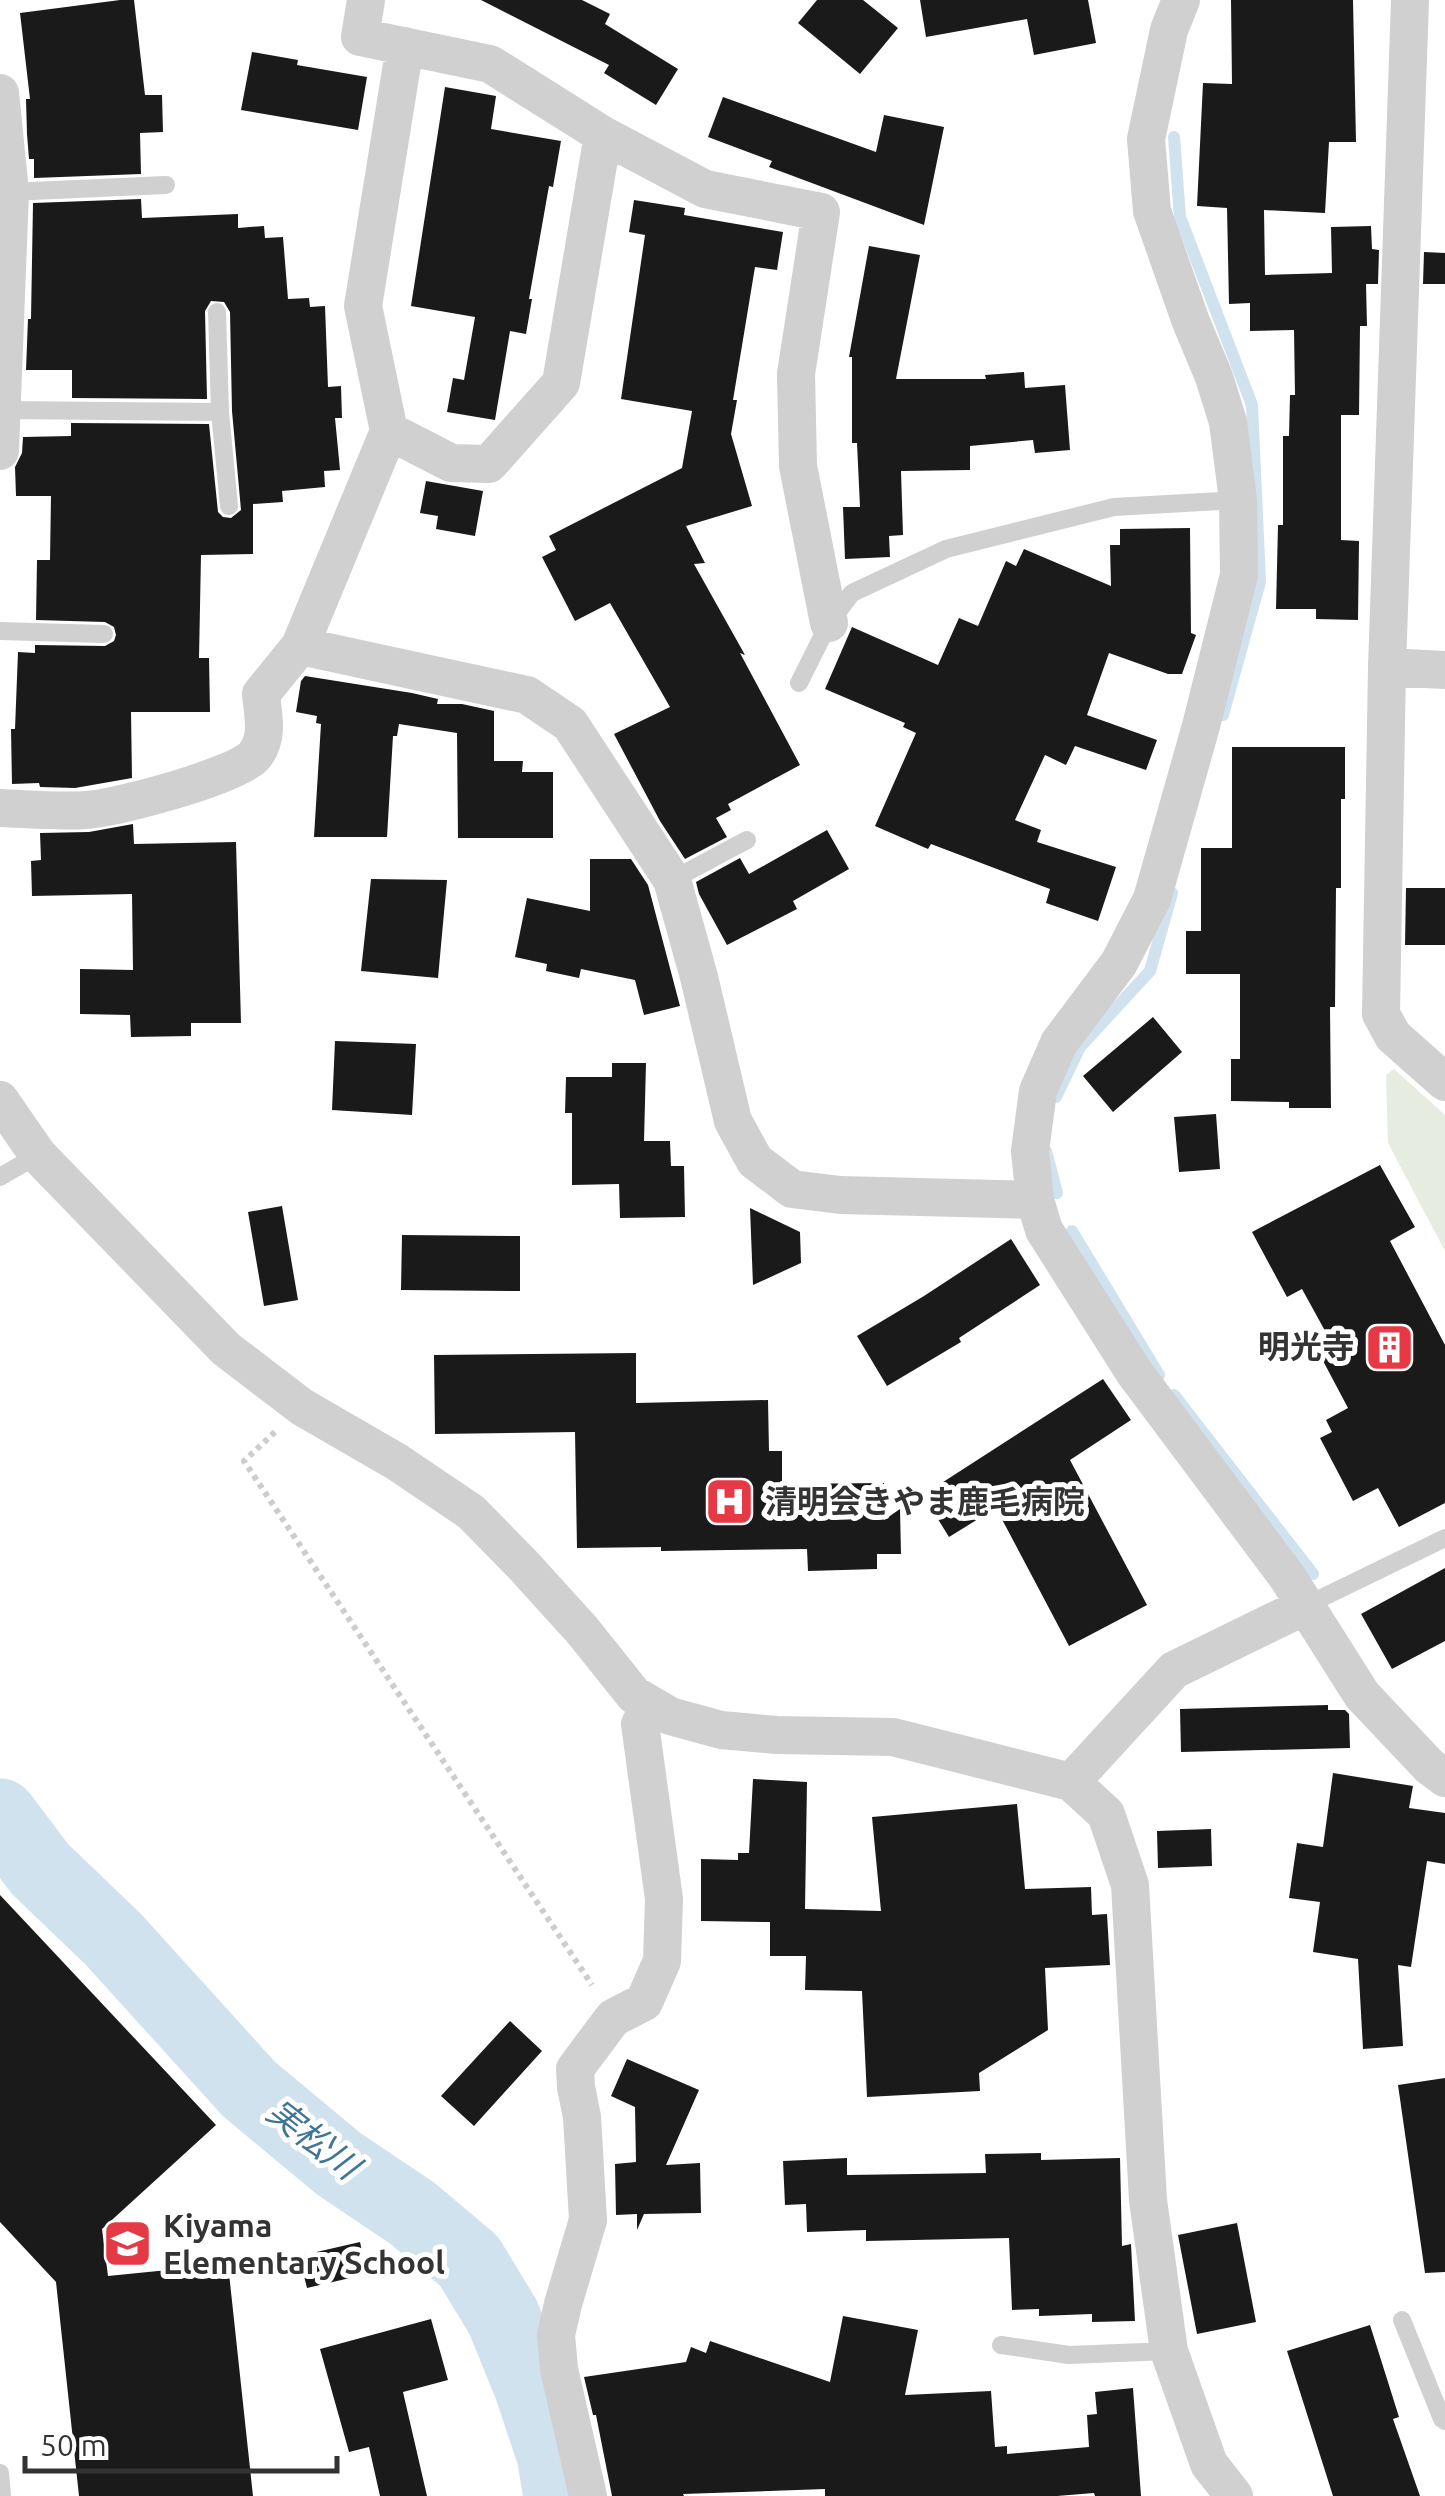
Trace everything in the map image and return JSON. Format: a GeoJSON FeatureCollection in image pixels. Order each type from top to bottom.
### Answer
{"type":"FeatureCollection","features":[{"type":"Feature","properties":{"kind":"street"},"geometry":{"type":"LineString","coordinates":[[366,0],[360,37],[490,64],[603,135],[705,189],[821,212],[796,374],[798,466],[829,623]]}},
{"type":"Feature","properties":{"kind":"street"},"geometry":{"type":"LineString","coordinates":[[1181,0],[1169,30],[1146,140],[1152,212],[1228,422],[1238,500],[1239,574],[1152,898],[1119,963],[1059,1043],[1038,1091],[1030,1151],[1034,1200],[1044,1230],[1134,1372],[1288,1578],[1362,1695],[1445,1778]]}},
{"type":"Feature","properties":{"kind":"street"},"geometry":{"type":"LineString","coordinates":[[1410,0],[1381,1014],[1393,1036],[1445,1082]]}},
{"type":"Feature","properties":{"kind":"street"},"geometry":{"type":"LineString","coordinates":[[0,808],[89,810],[143,800],[219,775],[254,758],[265,734],[261,694],[300,646],[389,431],[363,306],[405,46]]}},
{"type":"Feature","properties":{"kind":"street"},"geometry":{"type":"LineString","coordinates":[[0,93],[5,192],[0,437]]}},
{"type":"Feature","properties":{"kind":"street"},"geometry":{"type":"LineString","coordinates":[[389,431],[451,463],[489,464],[561,383],[603,135]]}},
{"type":"Feature","properties":{"kind":"street"},"geometry":{"type":"LineString","coordinates":[[300,646],[527,695],[570,724],[672,880],[732,1121],[755,1160],[792,1189],[840,1195],[1034,1200]]}},
{"type":"Feature","properties":{"kind":"street"},"geometry":{"type":"LineString","coordinates":[[1388,667],[1445,670]]}},
{"type":"Feature","properties":{"kind":"street"},"geometry":{"type":"LineString","coordinates":[[0,1100],[38,1155],[226,1349],[302,1407],[397,1462],[471,1512],[582,1630],[634,1695],[670,1716],[720,1730],[893,1737],[1072,1782],[1106,1814],[1130,1885],[1148,2200],[1168,2352],[1210,2464],[1234,2496]]}},
{"type":"Feature","properties":{"kind":"street"},"geometry":{"type":"LineString","coordinates":[[1072,1782],[1174,1670],[1305,1606]]}},
{"type":"Feature","properties":{"kind":"street"},"geometry":{"type":"LineString","coordinates":[[588,2496],[559,2369],[556,2335],[588,2220],[575,2069],[613,2018],[644,2002],[662,1961],[664,1899],[640,1724],[651,1705]]}},
{"type":"Feature","properties":{"kind":"lane"},"geometry":{"type":"LineString","coordinates":[[5,192],[166,185]]}},
{"type":"Feature","properties":{"kind":"lane"},"geometry":{"type":"LineString","coordinates":[[217,312],[220,412],[230,506]]}},
{"type":"Feature","properties":{"kind":"lane"},"geometry":{"type":"LineString","coordinates":[[0,437],[220,412]]}},
{"type":"Feature","properties":{"kind":"lane"},"geometry":{"type":"LineString","coordinates":[[799,683],[829,623],[852,593],[946,548],[1114,507],[1238,500]]}},
{"type":"Feature","properties":{"kind":"lane"},"geometry":{"type":"LineString","coordinates":[[0,632],[104,634]]}},
{"type":"Feature","properties":{"kind":"lane"},"geometry":{"type":"LineString","coordinates":[[672,880],[748,840]]}},
{"type":"Feature","properties":{"kind":"lane"},"geometry":{"type":"LineString","coordinates":[[0,1177],[38,1155]]}},
{"type":"Feature","properties":{"kind":"lane"},"geometry":{"type":"LineString","coordinates":[[1305,1606],[1445,1538]]}},
{"type":"Feature","properties":{"kind":"lane"},"geometry":{"type":"LineString","coordinates":[[1402,2320],[1445,2422]]}},
{"type":"Feature","properties":{"kind":"lane"},"geometry":{"type":"LineString","coordinates":[[1001,2345],[1068,2354],[1168,2352]]}},
{"type":"Feature","properties":{"kind":"lane"},"geometry":{"type":"LineString","coordinates":[[0,2472],[2,2496]]}},
{"type":"Feature","properties":{"kind":"path"},"geometry":{"type":"LineString","coordinates":[[302,1407],[244,1461],[613,2018]]}},
{"type":"Feature","properties":{"kind":"shaded area"},"geometry":{"type":"Polygon","coordinates":[[[1394,1069],[1445,1115],[1445,1251],[1388,1143],[1386,1075],[1394,1069]]]}},
{"type":"Feature","properties":{"kind":"building"},"geometry":{"type":"Polygon","coordinates":[[[134,0],[145,95],[162,95],[163,132],[140,133],[141,174],[34,178],[34,159],[29,159],[26,99],[30,99],[20,13],[134,0]]]}},
{"type":"Feature","properties":{"kind":"building"},"geometry":{"type":"Polygon","coordinates":[[[481,0],[582,0],[610,14],[605,24],[678,69],[656,105],[604,73],[609,65],[481,0]]]}},
{"type":"Feature","properties":{"kind":"building"},"geometry":{"type":"Polygon","coordinates":[[[817,0],[863,0],[898,28],[860,74],[798,23],[817,0]]]}},
{"type":"Feature","properties":{"kind":"building"},"geometry":{"type":"Polygon","coordinates":[[[920,0],[1088,0],[1096,43],[1034,55],[1027,19],[926,37],[920,0]]]}},
{"type":"Feature","properties":{"kind":"building"},"geometry":{"type":"Polygon","coordinates":[[[1231,0],[1353,0],[1356,142],[1329,142],[1325,213],[1264,210],[1265,275],[1332,273],[1331,227],[1371,226],[1372,249],[1379,250],[1378,284],[1366,284],[1367,326],[1360,326],[1359,415],[1341,415],[1341,540],[1359,541],[1358,620],[1316,619],[1316,609],[1276,609],[1278,525],[1283,525],[1283,436],[1289,436],[1290,395],[1295,395],[1294,330],[1250,331],[1250,303],[1229,304],[1227,208],[1197,206],[1203,83],[1232,84],[1231,0]]]}},
{"type":"Feature","properties":{"kind":"building"},"geometry":{"type":"Polygon","coordinates":[[[252,52],[298,60],[297,65],[367,77],[358,130],[241,110],[252,52]]]}},
{"type":"Feature","properties":{"kind":"building"},"geometry":{"type":"Polygon","coordinates":[[[445,87],[496,96],[491,129],[561,141],[553,187],[549,186],[526,334],[510,331],[495,420],[447,412],[453,378],[464,380],[475,317],[411,306],[445,87]]]}},
{"type":"Feature","properties":{"kind":"building"},"geometry":{"type":"Polygon","coordinates":[[[723,97],[876,152],[884,115],[944,127],[924,225],[769,167],[772,161],[708,137],[723,97]]]}},
{"type":"Feature","properties":{"kind":"building"},"geometry":{"type":"Polygon","coordinates":[[[141,199],[142,218],[238,214],[238,228],[264,226],[265,238],[283,237],[288,299],[309,298],[310,307],[325,306],[328,387],[341,386],[342,418],[335,418],[340,470],[324,471],[325,487],[282,491],[283,502],[253,504],[253,554],[201,555],[199,658],[209,658],[210,712],[131,712],[132,778],[75,788],[12,784],[11,729],[15,729],[18,652],[35,653],[35,645],[105,646],[116,635],[114,627],[105,622],[36,620],[37,560],[50,560],[51,496],[16,496],[15,467],[22,453],[23,437],[71,436],[71,423],[209,424],[218,512],[231,518],[241,510],[232,411],[230,312],[224,302],[211,301],[205,311],[207,399],[72,398],[72,370],[26,370],[33,203],[141,199]]]}},
{"type":"Feature","properties":{"kind":"building"},"geometry":{"type":"Polygon","coordinates":[[[634,200],[685,208],[684,215],[783,232],[777,270],[755,267],[733,400],[737,400],[731,434],[752,506],[686,526],[705,563],[694,564],[800,765],[728,804],[731,810],[716,818],[727,837],[685,859],[614,734],[670,707],[610,603],[575,621],[542,557],[556,550],[549,536],[682,468],[692,411],[621,399],[645,235],[629,232],[634,200]]]}},
{"type":"Feature","properties":{"kind":"building"},"geometry":{"type":"Polygon","coordinates":[[[869,246],[920,255],[896,379],[986,379],[985,375],[1024,372],[1025,388],[1065,385],[1070,450],[1035,453],[1033,440],[970,446],[970,470],[901,471],[903,535],[889,536],[890,557],[845,559],[843,507],[860,507],[857,443],[852,443],[849,357],[869,246]]]}},
{"type":"Feature","properties":{"kind":"building"},"geometry":{"type":"Polygon","coordinates":[[[1424,252],[1445,253],[1445,284],[1423,284],[1424,252]]]}},
{"type":"Feature","properties":{"kind":"building"},"geometry":{"type":"Polygon","coordinates":[[[426,481],[483,491],[475,536],[436,529],[438,516],[420,513],[426,481]]]}},
{"type":"Feature","properties":{"kind":"building"},"geometry":{"type":"Polygon","coordinates":[[[1190,528],[1191,633],[1196,635],[1182,674],[1168,674],[1109,653],[1087,715],[1157,740],[1146,770],[1075,746],[1066,765],[1045,755],[1015,820],[1041,830],[1037,842],[1116,867],[1098,921],[1046,903],[1050,889],[931,844],[928,849],[875,826],[916,733],[903,727],[905,723],[825,689],[852,627],[938,665],[959,618],[978,626],[1006,561],[1016,566],[1024,549],[1111,586],[1110,545],[1120,545],[1120,529],[1190,528]]]}},
{"type":"Feature","properties":{"kind":"building"},"geometry":{"type":"Polygon","coordinates":[[[305,676],[412,693],[438,699],[437,704],[462,704],[494,711],[494,761],[523,761],[522,772],[553,772],[553,838],[458,838],[457,733],[399,724],[397,736],[393,736],[387,837],[314,837],[321,724],[316,723],[317,716],[296,712],[305,676]]]}},
{"type":"Feature","properties":{"kind":"building"},"geometry":{"type":"Polygon","coordinates":[[[1232,747],[1345,747],[1341,888],[1336,888],[1335,1007],[1330,1007],[1331,1108],[1289,1108],[1289,1102],[1231,1101],[1231,1059],[1240,1059],[1240,974],[1186,974],[1186,931],[1201,931],[1201,848],[1232,848],[1232,747]]]}},
{"type":"Feature","properties":{"kind":"building"},"geometry":{"type":"Polygon","coordinates":[[[133,824],[134,844],[236,842],[241,1023],[191,1023],[191,1036],[131,1037],[130,1015],[80,1014],[80,969],[133,970],[132,894],[32,896],[31,861],[41,860],[40,833],[89,832],[133,824]]]}},
{"type":"Feature","properties":{"kind":"building"},"geometry":{"type":"Polygon","coordinates":[[[827,830],[849,869],[793,901],[797,909],[727,945],[696,882],[740,858],[749,874],[827,830]]]}},
{"type":"Feature","properties":{"kind":"building"},"geometry":{"type":"Polygon","coordinates":[[[590,859],[631,859],[648,885],[680,1006],[644,1015],[635,980],[581,969],[579,978],[546,971],[547,964],[515,957],[527,898],[590,911],[590,859]]]}},
{"type":"Feature","properties":{"kind":"building"},"geometry":{"type":"Polygon","coordinates":[[[371,879],[447,880],[438,978],[361,971],[371,879]]]}},
{"type":"Feature","properties":{"kind":"building"},"geometry":{"type":"Polygon","coordinates":[[[1406,888],[1445,888],[1445,945],[1405,945],[1406,888]]]}},
{"type":"Feature","properties":{"kind":"building"},"geometry":{"type":"Polygon","coordinates":[[[1153,1017],[1182,1052],[1113,1112],[1083,1076],[1153,1017]]]}},
{"type":"Feature","properties":{"kind":"building"},"geometry":{"type":"Polygon","coordinates":[[[335,1041],[416,1044],[412,1115],[332,1110],[335,1041]]]}},
{"type":"Feature","properties":{"kind":"building"},"geometry":{"type":"Polygon","coordinates":[[[612,1063],[646,1063],[644,1141],[670,1141],[671,1166],[684,1166],[685,1217],[620,1218],[619,1184],[572,1185],[572,1113],[565,1113],[566,1077],[612,1077],[612,1063]]]}},
{"type":"Feature","properties":{"kind":"building"},"geometry":{"type":"Polygon","coordinates":[[[1216,1114],[1220,1169],[1179,1172],[1174,1117],[1216,1114]]]}},
{"type":"Feature","properties":{"kind":"building"},"geometry":{"type":"Polygon","coordinates":[[[1380,1165],[1415,1227],[1390,1241],[1445,1345],[1445,1503],[1399,1527],[1378,1488],[1353,1501],[1320,1438],[1332,1432],[1326,1420],[1348,1408],[1321,1357],[1335,1349],[1302,1289],[1287,1297],[1252,1232],[1380,1165]]]}},
{"type":"Feature","properties":{"kind":"building"},"geometry":{"type":"Polygon","coordinates":[[[282,1206],[298,1300],[264,1306],[248,1212],[282,1206]]]}},
{"type":"Feature","properties":{"kind":"building"},"geometry":{"type":"Polygon","coordinates":[[[750,1208],[800,1232],[801,1263],[753,1285],[750,1208]]]}},
{"type":"Feature","properties":{"kind":"building"},"geometry":{"type":"Polygon","coordinates":[[[402,1235],[520,1236],[520,1291],[401,1290],[402,1235]]]}},
{"type":"Feature","properties":{"kind":"building"},"geometry":{"type":"Polygon","coordinates":[[[1011,1239],[1040,1285],[959,1338],[961,1342],[887,1386],[857,1336],[1011,1239]]]}},
{"type":"Feature","properties":{"kind":"building","name":"清明会きやま鹿毛病院"},"geometry":{"type":"Polygon","coordinates":[[[636,1353],[636,1403],[768,1400],[769,1451],[782,1451],[782,1484],[884,1483],[884,1520],[900,1509],[901,1554],[877,1554],[877,1569],[808,1571],[807,1549],[577,1548],[575,1432],[435,1434],[434,1355],[636,1353]]]}},
{"type":"Feature","properties":{"kind":"building"},"geometry":{"type":"Polygon","coordinates":[[[1103,1379],[1131,1420],[1070,1460],[1147,1605],[1069,1646],[996,1508],[949,1537],[923,1495],[1103,1379]]]}},
{"type":"Feature","properties":{"kind":"building"},"geometry":{"type":"Polygon","coordinates":[[[1445,1568],[1445,1641],[1392,1669],[1361,1614],[1445,1568]]]}},
{"type":"Feature","properties":{"kind":"building"},"geometry":{"type":"Polygon","coordinates":[[[1328,1705],[1328,1710],[1345,1710],[1349,1714],[1350,1748],[1181,1752],[1180,1709],[1328,1705]]]}},
{"type":"Feature","properties":{"kind":"building"},"geometry":{"type":"Polygon","coordinates":[[[1333,1773],[1413,1786],[1409,1808],[1445,1813],[1445,1864],[1427,1861],[1411,1967],[1398,1965],[1403,2046],[1363,2049],[1358,1959],[1313,1952],[1320,1902],[1289,1898],[1297,1843],[1323,1847],[1333,1773]]]}},
{"type":"Feature","properties":{"kind":"building"},"geometry":{"type":"Polygon","coordinates":[[[753,1779],[807,1782],[805,1909],[881,1911],[872,1817],[1017,1804],[1025,1889],[1091,1887],[1092,1915],[1107,1914],[1110,1965],[1045,1968],[1048,2030],[979,2073],[980,2091],[867,2097],[862,1991],[805,1990],[806,1956],[770,1956],[770,1922],[701,1921],[701,1859],[738,1860],[738,1853],[749,1853],[753,1779]]]}},
{"type":"Feature","properties":{"kind":"building"},"geometry":{"type":"Polygon","coordinates":[[[1211,1829],[1212,1866],[1158,1868],[1157,1831],[1211,1829]]]}},
{"type":"Feature","properties":{"kind":"building","name":"Kiyama Elementary School"},"geometry":{"type":"Polygon","coordinates":[[[0,1895],[216,2125],[102,2229],[108,2276],[228,2264],[253,2496],[79,2496],[56,2282],[0,2222],[0,1895]]]}},
{"type":"Feature","properties":{"kind":"building"},"geometry":{"type":"Polygon","coordinates":[[[510,2021],[542,2051],[474,2126],[441,2096],[510,2021]]]}},
{"type":"Feature","properties":{"kind":"building"},"geometry":{"type":"Polygon","coordinates":[[[627,2059],[699,2090],[666,2165],[700,2163],[701,2213],[644,2214],[637,2230],[637,2214],[616,2215],[615,2164],[636,2162],[635,2107],[611,2096],[627,2059]]]}},
{"type":"Feature","properties":{"kind":"building"},"geometry":{"type":"Polygon","coordinates":[[[1445,2078],[1445,2272],[1425,2273],[1398,2085],[1445,2078]]]}},
{"type":"Feature","properties":{"kind":"building"},"geometry":{"type":"Polygon","coordinates":[[[1041,2153],[1041,2160],[1120,2158],[1122,2246],[1131,2244],[1135,2321],[1092,2322],[1092,2314],[1039,2316],[1039,2309],[1012,2310],[1009,2238],[866,2241],[866,2230],[807,2232],[806,2204],[785,2205],[783,2161],[847,2158],[847,2175],[986,2173],[985,2154],[1041,2153]]]}},
{"type":"Feature","properties":{"kind":"building"},"geometry":{"type":"Polygon","coordinates":[[[1237,2223],[1256,2322],[1197,2334],[1178,2235],[1237,2223]]]}},
{"type":"Feature","properties":{"kind":"building"},"geometry":{"type":"Polygon","coordinates":[[[360,2242],[367,2274],[307,2288],[299,2256],[360,2242]]]}},
{"type":"Feature","properties":{"kind":"building"},"geometry":{"type":"Polygon","coordinates":[[[843,2316],[918,2330],[905,2395],[991,2391],[995,2447],[1007,2446],[1007,2454],[1089,2447],[1087,2415],[1097,2414],[1095,2392],[1133,2388],[1141,2496],[825,2496],[825,2489],[612,2496],[584,2377],[686,2362],[691,2347],[706,2353],[710,2341],[830,2382],[843,2316]]]}},
{"type":"Feature","properties":{"kind":"building"},"geometry":{"type":"Polygon","coordinates":[[[431,2319],[448,2380],[403,2392],[427,2496],[380,2496],[369,2447],[349,2452],[320,2349],[431,2319]]]}},
{"type":"Feature","properties":{"kind":"building"},"geometry":{"type":"Polygon","coordinates":[[[1370,2325],[1399,2417],[1393,2419],[1420,2496],[1333,2496],[1287,2351],[1370,2325]]]}},
{"type":"Feature","properties":{"kind":"waterway"},"geometry":{"type":"LineString","coordinates":[[1174,137],[1180,217],[1252,405],[1260,582],[1223,715]]}},
{"type":"Feature","properties":{"kind":"waterway"},"geometry":{"type":"LineString","coordinates":[[1056,1097],[1080,1047],[1150,971],[1172,893]]}},
{"type":"Feature","properties":{"kind":"waterway"},"geometry":{"type":"LineString","coordinates":[[1046,1151],[1057,1193]]}},
{"type":"Feature","properties":{"kind":"waterway"},"geometry":{"type":"LineString","coordinates":[[1072,1231],[1159,1375]]}},
{"type":"Feature","properties":{"kind":"waterway"},"geometry":{"type":"LineString","coordinates":[[1174,1395],[1313,1574]]}},
{"type":"Feature","properties":{"kind":"waterway","name":"実松川"},"geometry":{"type":"LineString","coordinates":[[0,1816],[40,1869],[113,1939],[249,2089],[339,2164],[412,2213],[469,2261],[503,2317],[531,2386],[554,2455],[561,2496]]}},
{"type":"Feature","properties":{"kind":"place","name":"明光寺"},"geometry":{"type":"Point","coordinates":[1389,1347]}},
{"type":"Feature","properties":{"kind":"place","name":"清明会きやま鹿毛病院"},"geometry":{"type":"Point","coordinates":[730,1502]}},
{"type":"Feature","properties":{"kind":"place","name":"Kiyama Elementary School"},"geometry":{"type":"Point","coordinates":[128,2244]}}]}
